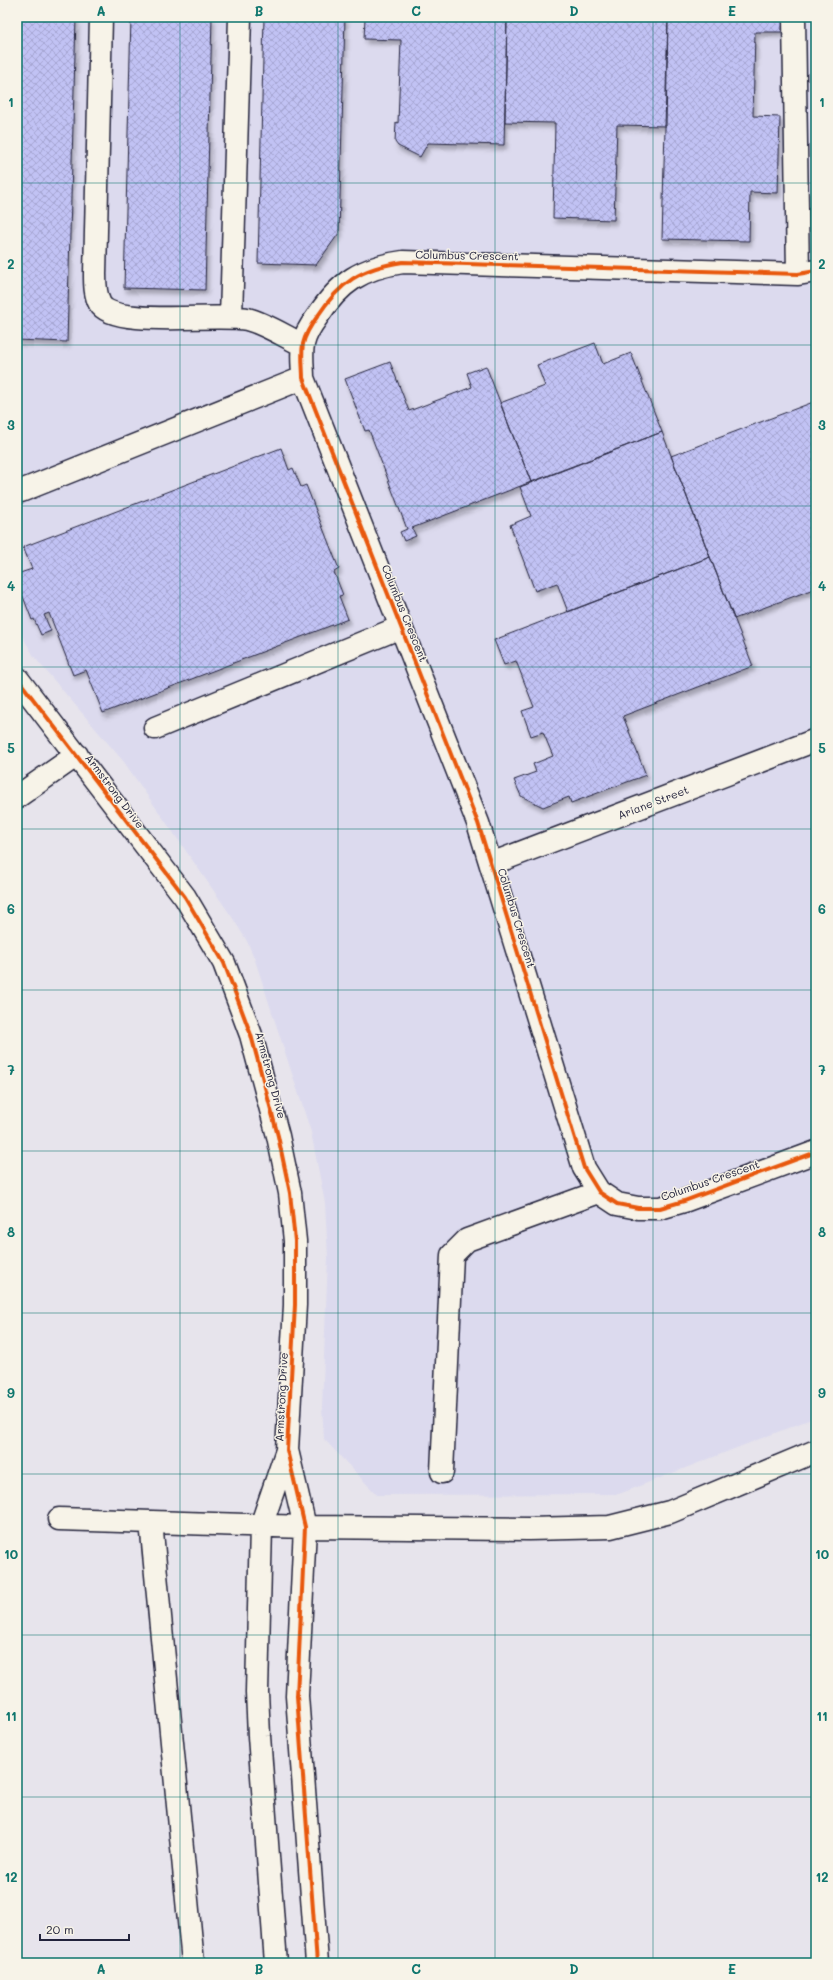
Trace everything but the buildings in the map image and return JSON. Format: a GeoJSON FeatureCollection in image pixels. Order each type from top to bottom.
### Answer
{"type":"FeatureCollection","features":[{"type":"Feature","properties":{"kind":"street"},"geometry":{"type":"LineString","coordinates":[[101,17],[95,274],[96,289],[100,304],[112,314],[133,317],[231,317],[248,319],[303,344]]}},
{"type":"Feature","properties":{"kind":"street"},"geometry":{"type":"LineString","coordinates":[[231,317],[240,17]]}},
{"type":"Feature","properties":{"kind":"street"},"geometry":{"type":"LineString","coordinates":[[794,17],[807,272]]}},
{"type":"Feature","properties":{"kind":"street","name":"Columbus Crescent"},"geometry":{"type":"LineString","coordinates":[[807,272],[403,262],[381,265],[364,271],[349,280],[328,300],[310,327],[303,344],[303,378],[478,823],[584,1168],[599,1192],[617,1204],[638,1208],[660,1208],[684,1201],[816,1152]]}},
{"type":"Feature","properties":{"kind":"street"},"geometry":{"type":"LineString","coordinates":[[21,491],[303,378]]}},
{"type":"Feature","properties":{"kind":"street"},"geometry":{"type":"LineString","coordinates":[[155,728],[401,627]]}},
{"type":"Feature","properties":{"kind":"street","name":"Armstrong Drive"},"geometry":{"type":"LineString","coordinates":[[17,678],[185,897],[224,963],[251,1035],[278,1136],[289,1186],[295,1241],[295,1305],[287,1450]]}},
{"type":"Feature","properties":{"kind":"street","name":"Ariane Street"},"geometry":{"type":"LineString","coordinates":[[491,864],[816,740]]}},
{"type":"Feature","properties":{"kind":"street"},"geometry":{"type":"LineString","coordinates":[[17,797],[77,755]]}},
{"type":"Feature","properties":{"kind":"street"},"geometry":{"type":"LineString","coordinates":[[442,1472],[452,1255],[467,1240],[599,1192]]}},
{"type":"Feature","properties":{"kind":"street"},"geometry":{"type":"LineString","coordinates":[[276,1963],[259,1743],[257,1692],[261,1526],[287,1450]]}},
{"type":"Feature","properties":{"kind":"street"},"geometry":{"type":"LineString","coordinates":[[287,1450],[305,1527],[297,1696],[317,1963]]}},
{"type":"Feature","properties":{"kind":"street"},"geometry":{"type":"LineString","coordinates":[[59,1519],[305,1527],[529,1529],[610,1527],[670,1512],[816,1452]]}},
{"type":"Feature","properties":{"kind":"street"},"geometry":{"type":"LineString","coordinates":[[151,1522],[193,1963]]}},
{"type":"Feature","properties":{"kind":"shaded area"},"geometry":{"type":"Polygon","coordinates":[[[17,17],[816,17],[816,1417],[619,1494],[377,1495],[324,1439],[322,1407],[328,1257],[325,1203],[311,1132],[255,960],[247,941],[232,917],[124,762],[35,658],[17,627],[17,17]]]}},
{"type":"Feature","properties":{"kind":"cycle path"},"geometry":{"type":"LineString","coordinates":[[816,271],[798,274],[403,262],[375,268],[363,273],[343,286],[334,294],[310,327],[302,348],[303,378],[478,823],[584,1168],[599,1192],[617,1204],[638,1208],[660,1208],[684,1201],[816,1152]]}},
{"type":"Feature","properties":{"kind":"cycle path"},"geometry":{"type":"LineString","coordinates":[[17,678],[185,897],[224,963],[251,1035],[278,1136],[290,1193],[295,1241],[295,1305],[287,1450],[305,1527],[297,1696],[317,1963]]}}]}
